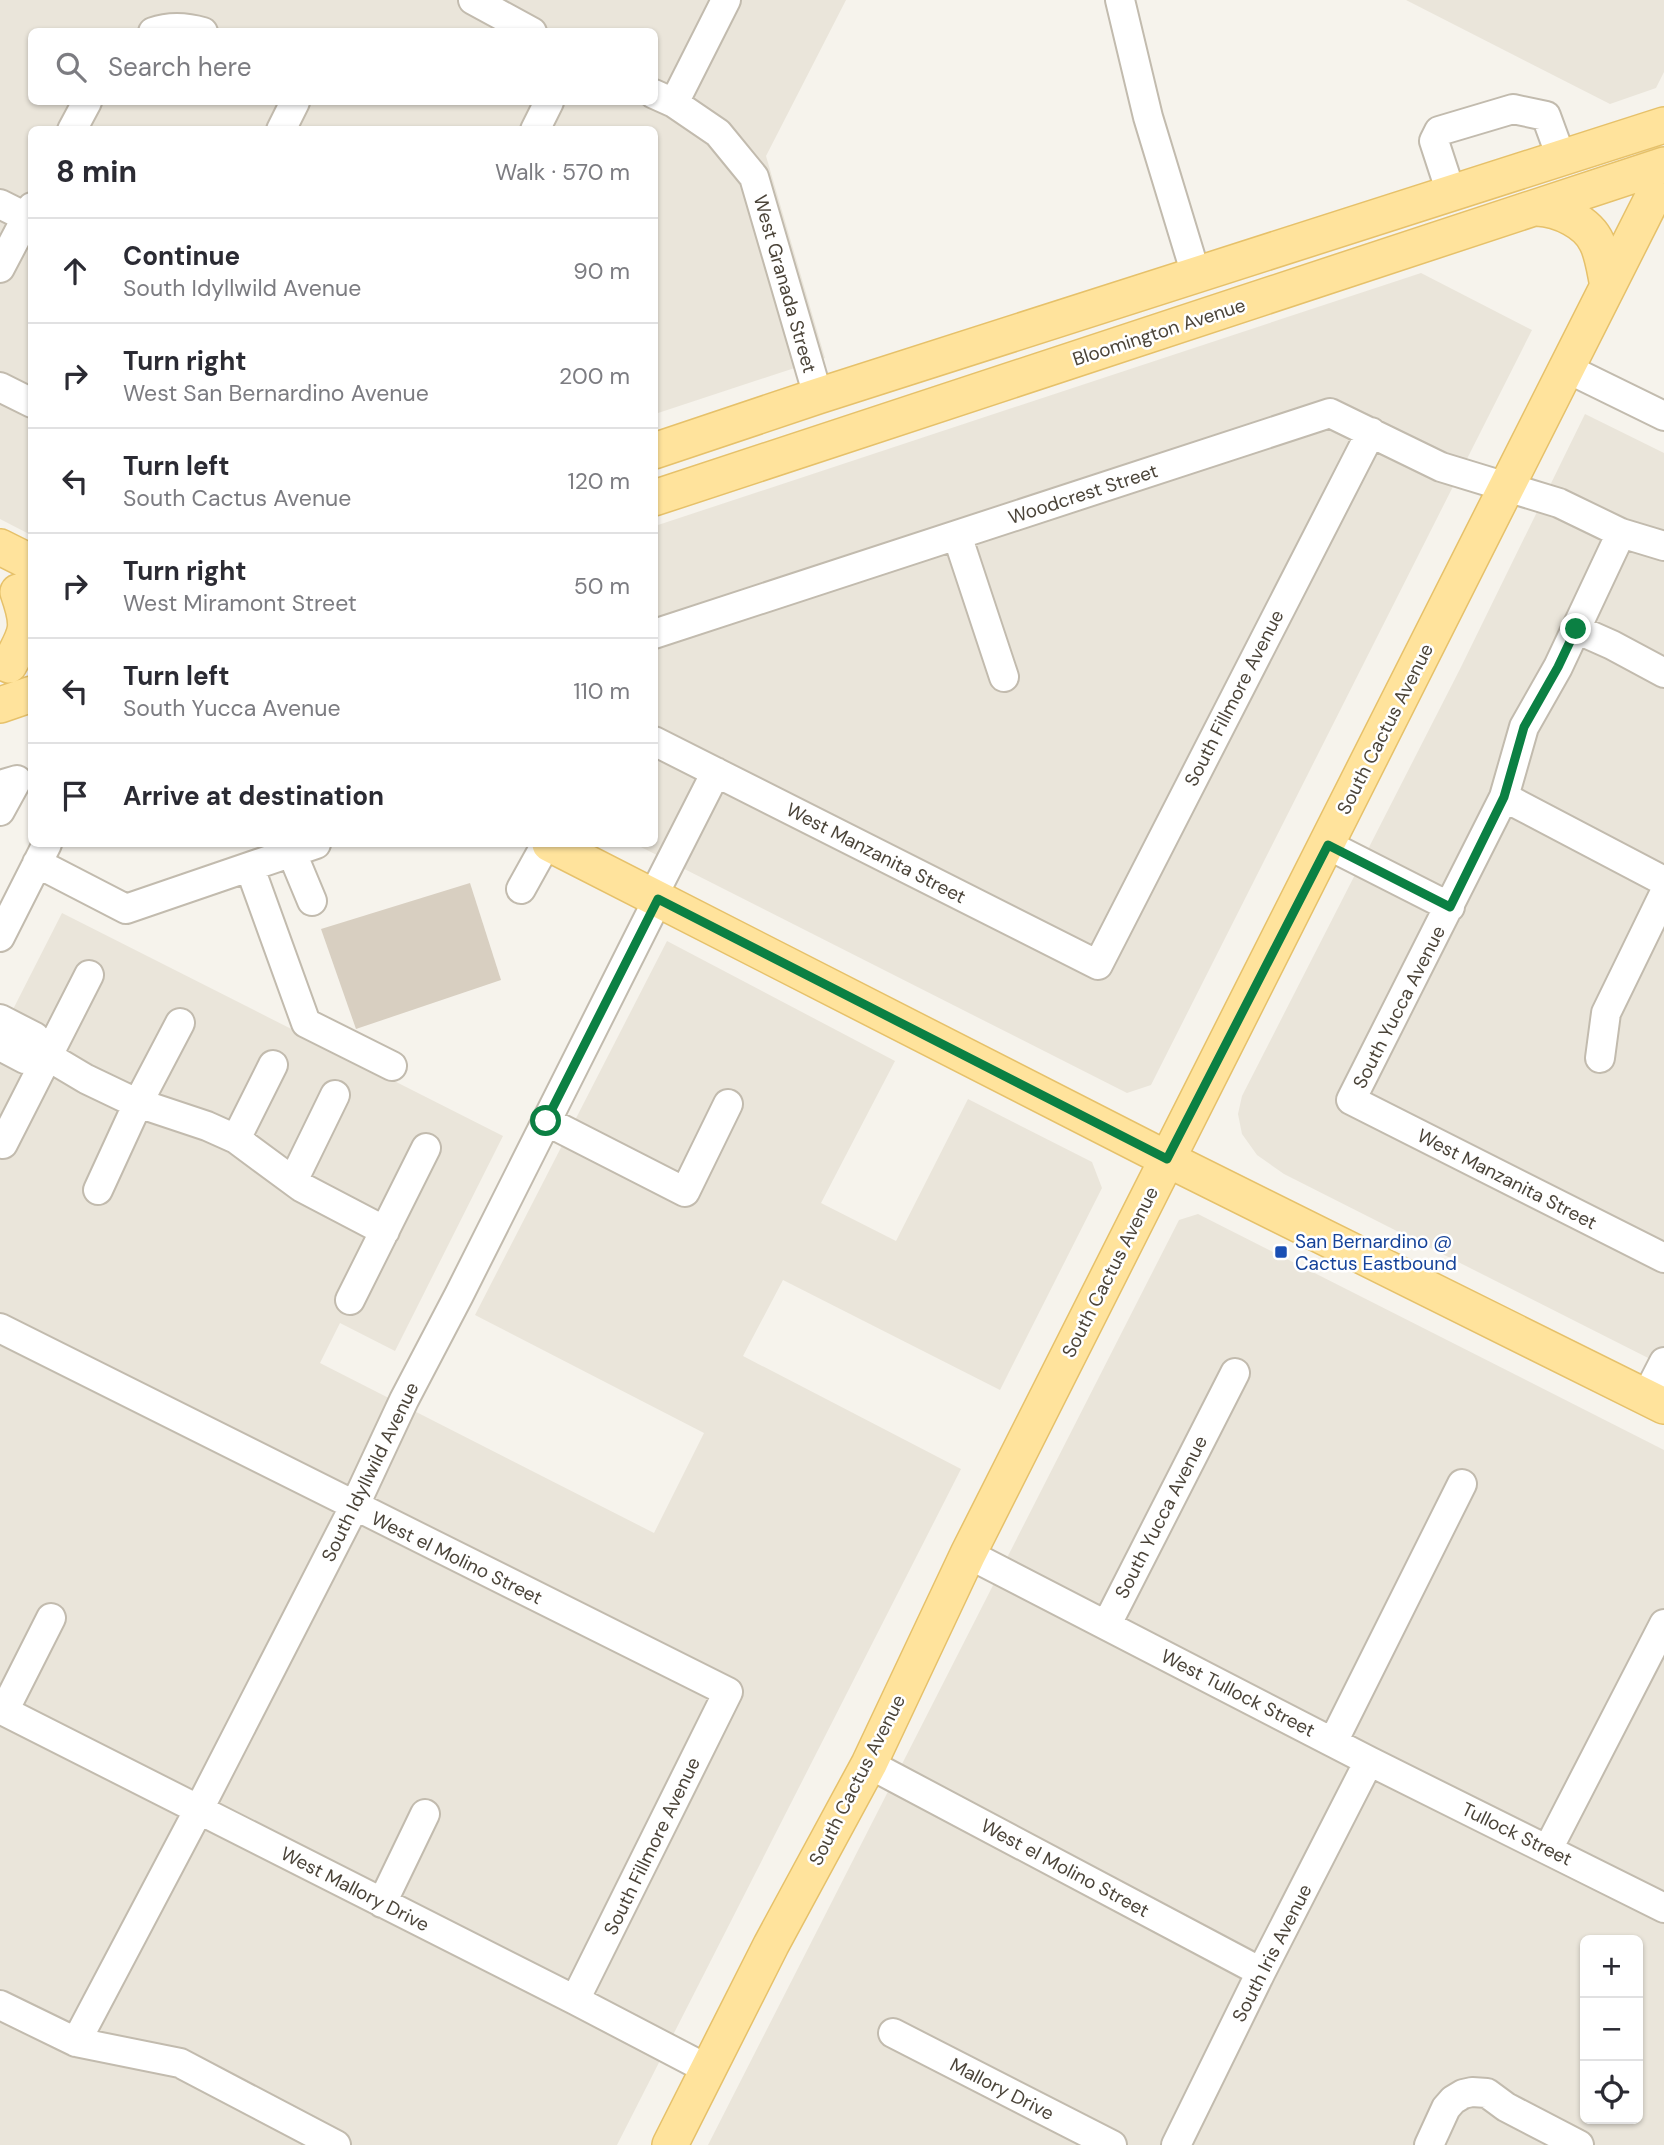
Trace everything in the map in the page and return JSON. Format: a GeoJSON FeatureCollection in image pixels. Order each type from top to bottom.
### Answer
{"type":"FeatureCollection","features":[{"type":"Feature","properties":{"kind":"main road"},"geometry":{"type":"LineString","coordinates":[[658,450],[1664,125]]}},
{"type":"Feature","properties":{"kind":"main road","name":"Bloomington Avenue"},"geometry":{"type":"LineString","coordinates":[[658,497],[1664,165]]}},
{"type":"Feature","properties":{"kind":"main road","name":"South Cactus Avenue"},"geometry":{"type":"LineString","coordinates":[[670,2145],[771,1945],[869,1764],[968,1554],[1664,175]]}},
{"type":"Feature","properties":{"kind":"main road"},"geometry":{"type":"LineString","coordinates":[[1537,208],[1547,208],[1564,215],[1587,229],[1597,242],[1608,286]]}},
{"type":"Feature","properties":{"kind":"main road"},"geometry":{"type":"LineString","coordinates":[[0,547],[20,584],[26,616],[25,637],[14,664]]}},
{"type":"Feature","properties":{"kind":"main road"},"geometry":{"type":"LineString","coordinates":[[0,705],[28,695]]}},
{"type":"Feature","properties":{"kind":"main road"},"geometry":{"type":"LineString","coordinates":[[554,847],[1167,1159],[1655,1401]]}},
{"type":"Feature","properties":{"kind":"street"},"geometry":{"type":"LineString","coordinates":[[474,0],[525,28]]}},
{"type":"Feature","properties":{"kind":"street"},"geometry":{"type":"LineString","coordinates":[[664,98],[726,0]]}},
{"type":"Feature","properties":{"kind":"street"},"geometry":{"type":"LineString","coordinates":[[1120,0],[1148,117],[1196,275]]}},
{"type":"Feature","properties":{"kind":"street","name":"West Granada Street"},"geometry":{"type":"LineString","coordinates":[[664,98],[718,133],[754,177],[818,396]]}},
{"type":"Feature","properties":{"kind":"street"},"geometry":{"type":"LineString","coordinates":[[74,126],[85,105]]}},
{"type":"Feature","properties":{"kind":"street"},"geometry":{"type":"LineString","coordinates":[[283,126],[294,105]]}},
{"type":"Feature","properties":{"kind":"street"},"geometry":{"type":"LineString","coordinates":[[537,126],[548,105]]}},
{"type":"Feature","properties":{"kind":"street"},"geometry":{"type":"LineString","coordinates":[[1451,193],[1434,141],[1438,131],[1513,109],[1546,116],[1561,157]]}},
{"type":"Feature","properties":{"kind":"street"},"geometry":{"type":"LineString","coordinates":[[0,204],[28,212]]}},
{"type":"Feature","properties":{"kind":"street"},"geometry":{"type":"LineString","coordinates":[[0,268],[28,214]]}},
{"type":"Feature","properties":{"kind":"street"},"geometry":{"type":"LineString","coordinates":[[1566,368],[1664,416]]}},
{"type":"Feature","properties":{"kind":"street"},"geometry":{"type":"LineString","coordinates":[[0,387],[28,401]]}},
{"type":"Feature","properties":{"kind":"street","name":"Woodcrest Street"},"geometry":{"type":"LineString","coordinates":[[658,633],[1330,413],[1441,467],[1559,503],[1621,533],[1664,546]]}},
{"type":"Feature","properties":{"kind":"street","name":"South Fillmore Avenue"},"geometry":{"type":"LineString","coordinates":[[1098,965],[1371,432]]}},
{"type":"Feature","properties":{"kind":"street","name":"South Yucca Avenue"},"geometry":{"type":"LineString","coordinates":[[1351,1100],[1504,797],[1524,727],[1558,667],[1621,533]]}},
{"type":"Feature","properties":{"kind":"street"},"geometry":{"type":"LineString","coordinates":[[957,535],[1003,677]]}},
{"type":"Feature","properties":{"kind":"street"},"geometry":{"type":"LineString","coordinates":[[1576,629],[1664,673]]}},
{"type":"Feature","properties":{"kind":"street","name":"West Manzanita Street"},"geometry":{"type":"LineString","coordinates":[[658,743],[1098,965]]}},
{"type":"Feature","properties":{"kind":"street","name":"South Idyllwild Avenue"},"geometry":{"type":"LineString","coordinates":[[76,2042],[354,1507],[404,1400],[546,1121],[716,772]]}},
{"type":"Feature","properties":{"kind":"street"},"geometry":{"type":"LineString","coordinates":[[0,785],[17,780],[0,811]]}},
{"type":"Feature","properties":{"kind":"street"},"geometry":{"type":"LineString","coordinates":[[1504,797],[1664,881]]}},
{"type":"Feature","properties":{"kind":"street"},"geometry":{"type":"LineString","coordinates":[[1328,845],[1450,907]]}},
{"type":"Feature","properties":{"kind":"street"},"geometry":{"type":"LineString","coordinates":[[521,889],[546,847]]}},
{"type":"Feature","properties":{"kind":"street"},"geometry":{"type":"LineString","coordinates":[[0,937],[42,853],[126,909],[304,848],[312,901]]}},
{"type":"Feature","properties":{"kind":"street"},"geometry":{"type":"LineString","coordinates":[[250,868],[306,1023],[392,1066]]}},
{"type":"Feature","properties":{"kind":"street"},"geometry":{"type":"LineString","coordinates":[[1600,1058],[1606,1013],[1664,894]]}},
{"type":"Feature","properties":{"kind":"street"},"geometry":{"type":"LineString","coordinates":[[3,1144],[89,975]]}},
{"type":"Feature","properties":{"kind":"street"},"geometry":{"type":"LineString","coordinates":[[0,1019],[35,1037],[49,1057],[86,1079],[138,1103],[207,1126],[236,1139],[293,1181],[385,1231]]}},
{"type":"Feature","properties":{"kind":"street"},"geometry":{"type":"LineString","coordinates":[[98,1190],[138,1103],[180,1023]]}},
{"type":"Feature","properties":{"kind":"street"},"geometry":{"type":"LineString","coordinates":[[0,1046],[25,1059],[49,1057]]}},
{"type":"Feature","properties":{"kind":"street"},"geometry":{"type":"LineString","coordinates":[[236,1139],[273,1065]]}},
{"type":"Feature","properties":{"kind":"street"},"geometry":{"type":"LineString","coordinates":[[293,1181],[335,1095]]}},
{"type":"Feature","properties":{"kind":"street","name":"West Manzanita Street"},"geometry":{"type":"LineString","coordinates":[[1351,1100],[1664,1258]]}},
{"type":"Feature","properties":{"kind":"street"},"geometry":{"type":"LineString","coordinates":[[546,1121],[685,1192],[728,1104]]}},
{"type":"Feature","properties":{"kind":"street"},"geometry":{"type":"LineString","coordinates":[[350,1300],[426,1148]]}},
{"type":"Feature","properties":{"kind":"street","name":"West el Molino Street"},"geometry":{"type":"LineString","coordinates":[[0,1328],[728,1692]]}},
{"type":"Feature","properties":{"kind":"street"},"geometry":{"type":"LineString","coordinates":[[1655,1401],[1664,1362]]}},
{"type":"Feature","properties":{"kind":"street","name":"South Yucca Avenue"},"geometry":{"type":"LineString","coordinates":[[1107,1624],[1235,1373]]}},
{"type":"Feature","properties":{"kind":"street"},"geometry":{"type":"LineString","coordinates":[[1333,1742],[1462,1484]]}},
{"type":"Feature","properties":{"kind":"street"},"geometry":{"type":"LineString","coordinates":[[968,1554],[1107,1624]]}},
{"type":"Feature","properties":{"kind":"street"},"geometry":{"type":"LineString","coordinates":[[2,1710],[51,1618]]}},
{"type":"Feature","properties":{"kind":"street","name":"West Tullock Street"},"geometry":{"type":"LineString","coordinates":[[1107,1624],[1369,1761]]}},
{"type":"Feature","properties":{"kind":"street"},"geometry":{"type":"LineString","coordinates":[[1548,1849],[1664,1624]]}},
{"type":"Feature","properties":{"kind":"street","name":"South Fillmore Avenue"},"geometry":{"type":"LineString","coordinates":[[575,2000],[728,1692]]}},
{"type":"Feature","properties":{"kind":"street","name":"West Mallory Drive"},"geometry":{"type":"LineString","coordinates":[[2,1710],[709,2070]]}},
{"type":"Feature","properties":{"kind":"street","name":"Tullock Street"},"geometry":{"type":"LineString","coordinates":[[1369,1761],[1664,1908]]}},
{"type":"Feature","properties":{"kind":"street","name":"South Iris Avenue"},"geometry":{"type":"LineString","coordinates":[[1176,2145],[1369,1761]]}},
{"type":"Feature","properties":{"kind":"street","name":"West el Molino Street"},"geometry":{"type":"LineString","coordinates":[[869,1764],[1261,1972]]}},
{"type":"Feature","properties":{"kind":"street"},"geometry":{"type":"LineString","coordinates":[[382,1903],[425,1814]]}},
{"type":"Feature","properties":{"kind":"street"},"geometry":{"type":"LineString","coordinates":[[0,2005],[76,2042],[180,2063],[336,2145]]}},
{"type":"Feature","properties":{"kind":"street","name":"Mallory Drive"},"geometry":{"type":"LineString","coordinates":[[893,2033],[1112,2145]]}},
{"type":"Feature","properties":{"kind":"street"},"geometry":{"type":"LineString","coordinates":[[1429,2145],[1446,2108],[1453,2100],[1472,2092],[1487,2093],[1506,2107],[1579,2145]]}},
{"type":"Feature","properties":{"kind":"shaded area"},"geometry":{"type":"Polygon","coordinates":[[[0,0],[846,0],[766,156],[825,358],[658,413],[658,126],[28,126],[28,533],[0,519],[0,0]]]}},
{"type":"Feature","properties":{"kind":"shaded area"},"geometry":{"type":"Polygon","coordinates":[[[1406,0],[1664,0],[1664,72],[1656,88],[1610,104],[1406,0]]]}},
{"type":"Feature","properties":{"kind":"shaded area"},"geometry":{"type":"Polygon","coordinates":[[[1421,273],[1532,330],[1151,1085],[1127,1093],[641,847],[658,847],[658,525],[1421,273]]]}},
{"type":"Feature","properties":{"kind":"shaded area"},"geometry":{"type":"Polygon","coordinates":[[[1585,414],[1664,453],[1664,1366],[1284,1174],[1257,1155],[1242,1134],[1238,1114],[1242,1096],[1460,669],[1585,414]]]}},
{"type":"Feature","properties":{"kind":"shaded area"},"geometry":{"type":"Polygon","coordinates":[[[62,913],[503,1136],[395,1351],[340,1323],[320,1363],[654,1533],[704,1433],[475,1315],[667,941],[895,1061],[821,1203],[896,1241],[968,1099],[1092,1162],[1102,1188],[1000,1390],[783,1280],[743,1356],[961,1469],[617,2145],[0,2145],[0,1035],[62,913]]]}},
{"type":"Feature","properties":{"kind":"shaded area"},"geometry":{"type":"Polygon","coordinates":[[[1198,1214],[1664,1450],[1664,2145],[708,2145],[1179,1220],[1198,1214]]]}},
{"type":"Feature","properties":{"kind":"building"},"geometry":{"type":"Polygon","coordinates":[[[470,883],[501,980],[356,1029],[321,929],[470,883]]]}},
{"type":"Feature","properties":{"kind":"place","name":"San Bernardino @ Cactus Eastbound"},"geometry":{"type":"Point","coordinates":[1281,1252]}},
{"type":"Feature","properties":{"kind":"route"},"geometry":{"type":"LineString","coordinates":[[546,1121],[658,899],[1167,1159],[1328,845],[1450,907],[1504,797],[1524,727],[1576,629]]}}]}
